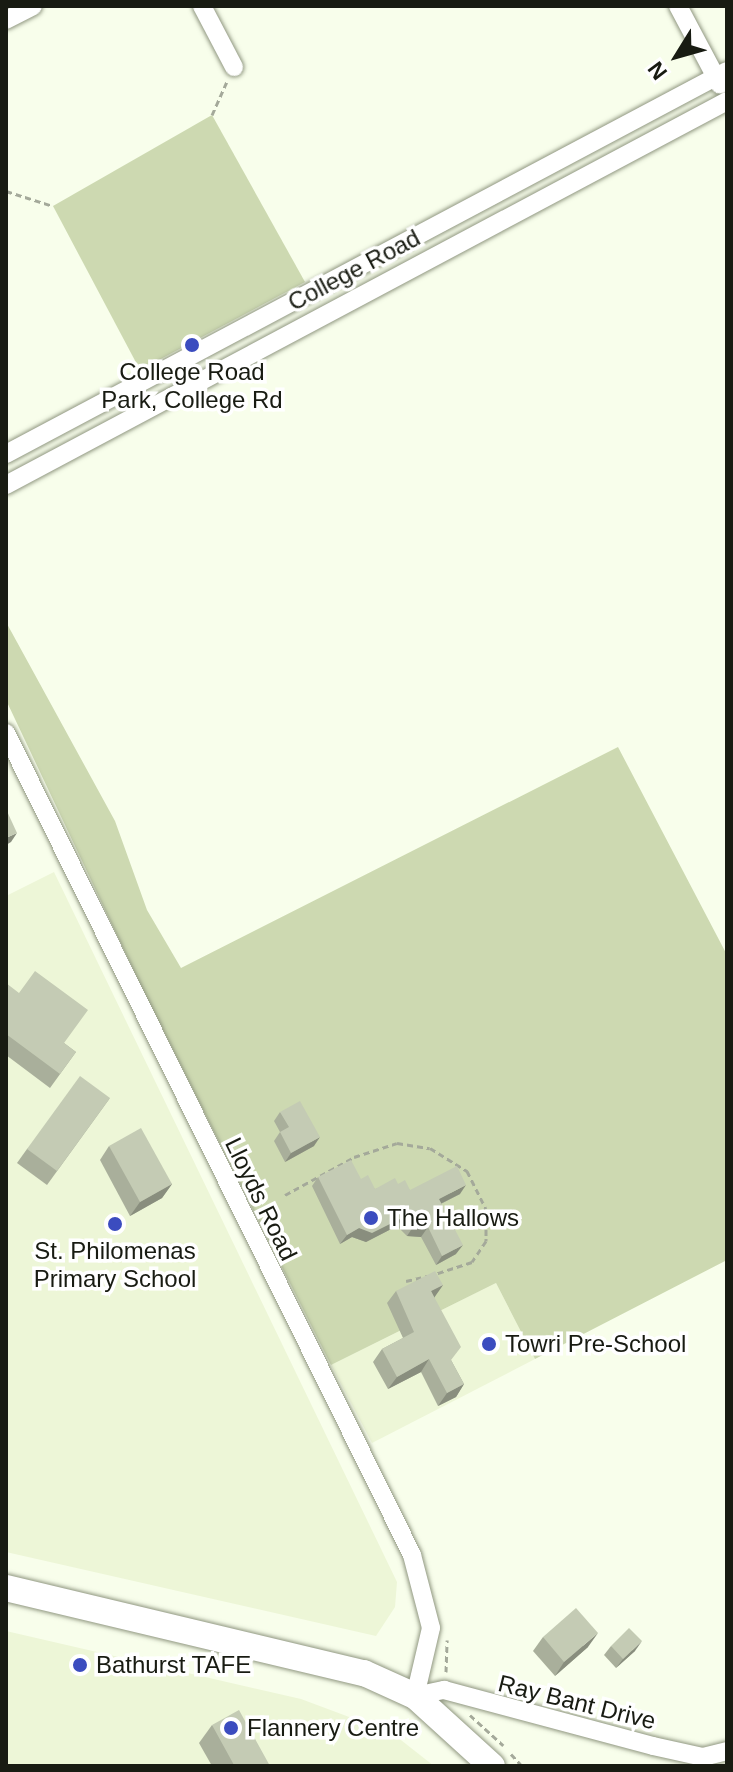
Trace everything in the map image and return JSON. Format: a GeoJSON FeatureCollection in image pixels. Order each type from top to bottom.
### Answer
{"type":"FeatureCollection","features":[{"type":"Feature","properties":{"kind":"street"},"geometry":{"type":"LineString","coordinates":[[6,20],[33,6]]}},
{"type":"Feature","properties":{"kind":"street"},"geometry":{"type":"LineString","coordinates":[[202,6],[234,67]]}},
{"type":"Feature","properties":{"kind":"street"},"geometry":{"type":"LineString","coordinates":[[678,6],[722,74],[727,100]]}},
{"type":"Feature","properties":{"kind":"street","name":"College Road"},"geometry":{"type":"LineString","coordinates":[[6,454],[722,74]]}},
{"type":"Feature","properties":{"kind":"street","name":"College Road"},"geometry":{"type":"LineString","coordinates":[[6,485],[727,100]]}},
{"type":"Feature","properties":{"kind":"street","name":"Lloyds Road"},"geometry":{"type":"LineString","coordinates":[[8,743],[412,1555],[431,1628],[415,1696]]}},
{"type":"Feature","properties":{"kind":"street"},"geometry":{"type":"LineString","coordinates":[[6,1588],[364,1673],[415,1696],[492,1766]]}},
{"type":"Feature","properties":{"kind":"street","name":"Ray Bant Drive"},"geometry":{"type":"LineString","coordinates":[[415,1696],[444,1690],[703,1757],[727,1751]]}},
{"type":"Feature","properties":{"kind":"path"},"geometry":{"type":"LineString","coordinates":[[212,115],[234,67]]}},
{"type":"Feature","properties":{"kind":"path"},"geometry":{"type":"LineString","coordinates":[[6,191],[53,206]]}},
{"type":"Feature","properties":{"kind":"path"},"geometry":{"type":"LineString","coordinates":[[285,1195],[354,1157],[397,1143],[430,1148],[467,1171],[486,1209],[486,1241],[472,1262],[406,1281]]}},
{"type":"Feature","properties":{"kind":"shaded area"},"geometry":{"type":"Polygon","coordinates":[[[212,115],[305,282],[140,370],[53,206],[212,115]]]}},
{"type":"Feature","properties":{"kind":"shaded area"},"geometry":{"type":"Polygon","coordinates":[[[6,622],[115,821],[147,910],[181,968],[618,747],[727,955],[727,1260],[535,1359],[496,1283],[331,1365],[142,988],[6,700],[6,622]]]}},
{"type":"Feature","properties":{"kind":"shaded area","name":"St. Philomenas Primary School"},"geometry":{"type":"Polygon","coordinates":[[[54,872],[397,1582],[395,1607],[376,1636],[6,1552],[6,896],[54,872]]]}},
{"type":"Feature","properties":{"kind":"shaded area"},"geometry":{"type":"Polygon","coordinates":[[[496,1283],[535,1359],[372,1443],[331,1365],[496,1283]]]}},
{"type":"Feature","properties":{"kind":"shaded area","name":"Bathurst TAFE"},"geometry":{"type":"Polygon","coordinates":[[[6,1631],[301,1699],[392,1733],[434,1766],[6,1766],[6,1631]]]}},
{"type":"Feature","properties":{"kind":"building"},"geometry":{"type":"Polygon","coordinates":[[[6,809],[17,833],[6,838],[6,809]]]}},
{"type":"Feature","properties":{"kind":"building"},"geometry":{"type":"Polygon","coordinates":[[[35,971],[88,1010],[64,1043],[76,1052],[60,1074],[6,1034],[6,983],[19,993],[35,971]]]}},
{"type":"Feature","properties":{"kind":"building"},"geometry":{"type":"Polygon","coordinates":[[[80,1076],[110,1098],[57,1171],[27,1149],[80,1076]]]}},
{"type":"Feature","properties":{"kind":"building"},"geometry":{"type":"Polygon","coordinates":[[[300,1101],[320,1137],[291,1153],[280,1132],[289,1127],[280,1112],[300,1101]]]}},
{"type":"Feature","properties":{"kind":"building"},"geometry":{"type":"Polygon","coordinates":[[[141,1128],[172,1184],[140,1202],[109,1146],[141,1128]]]}},
{"type":"Feature","properties":{"kind":"building","name":"The Hallows"},"geometry":{"type":"Polygon","coordinates":[[[351,1160],[361,1179],[368,1175],[375,1189],[395,1178],[398,1184],[405,1180],[410,1190],[457,1166],[466,1185],[439,1199],[463,1245],[442,1256],[428,1227],[413,1227],[404,1217],[372,1233],[359,1228],[347,1235],[318,1177],[351,1160]]]}},
{"type":"Feature","properties":{"kind":"building"},"geometry":{"type":"Polygon","coordinates":[[[435,1271],[443,1285],[431,1291],[461,1347],[451,1360],[464,1384],[447,1393],[429,1359],[397,1377],[382,1349],[414,1332],[396,1291],[435,1271]]]}},
{"type":"Feature","properties":{"kind":"building"},"geometry":{"type":"Polygon","coordinates":[[[576,1608],[598,1633],[564,1662],[543,1637],[576,1608]]]}},
{"type":"Feature","properties":{"kind":"building"},"geometry":{"type":"Polygon","coordinates":[[[629,1628],[642,1641],[623,1659],[611,1646],[629,1628]]]}},
{"type":"Feature","properties":{"kind":"building"},"geometry":{"type":"Polygon","coordinates":[[[239,1710],[270,1766],[232,1766],[212,1725],[239,1710]]]}},
{"type":"Feature","properties":{"kind":"place","name":"College Road Park, College Rd"},"geometry":{"type":"Point","coordinates":[192,345]}},
{"type":"Feature","properties":{"kind":"place","name":"The Hallows"},"geometry":{"type":"Point","coordinates":[371,1218]}},
{"type":"Feature","properties":{"kind":"place","name":"St. Philomenas Primary School"},"geometry":{"type":"Point","coordinates":[115,1224]}},
{"type":"Feature","properties":{"kind":"place","name":"Towri Pre-School"},"geometry":{"type":"Point","coordinates":[489,1344]}},
{"type":"Feature","properties":{"kind":"place","name":"Bathurst TAFE"},"geometry":{"type":"Point","coordinates":[80,1665]}},
{"type":"Feature","properties":{"kind":"place","name":"Flannery Centre"},"geometry":{"type":"Point","coordinates":[231,1728]}}]}
